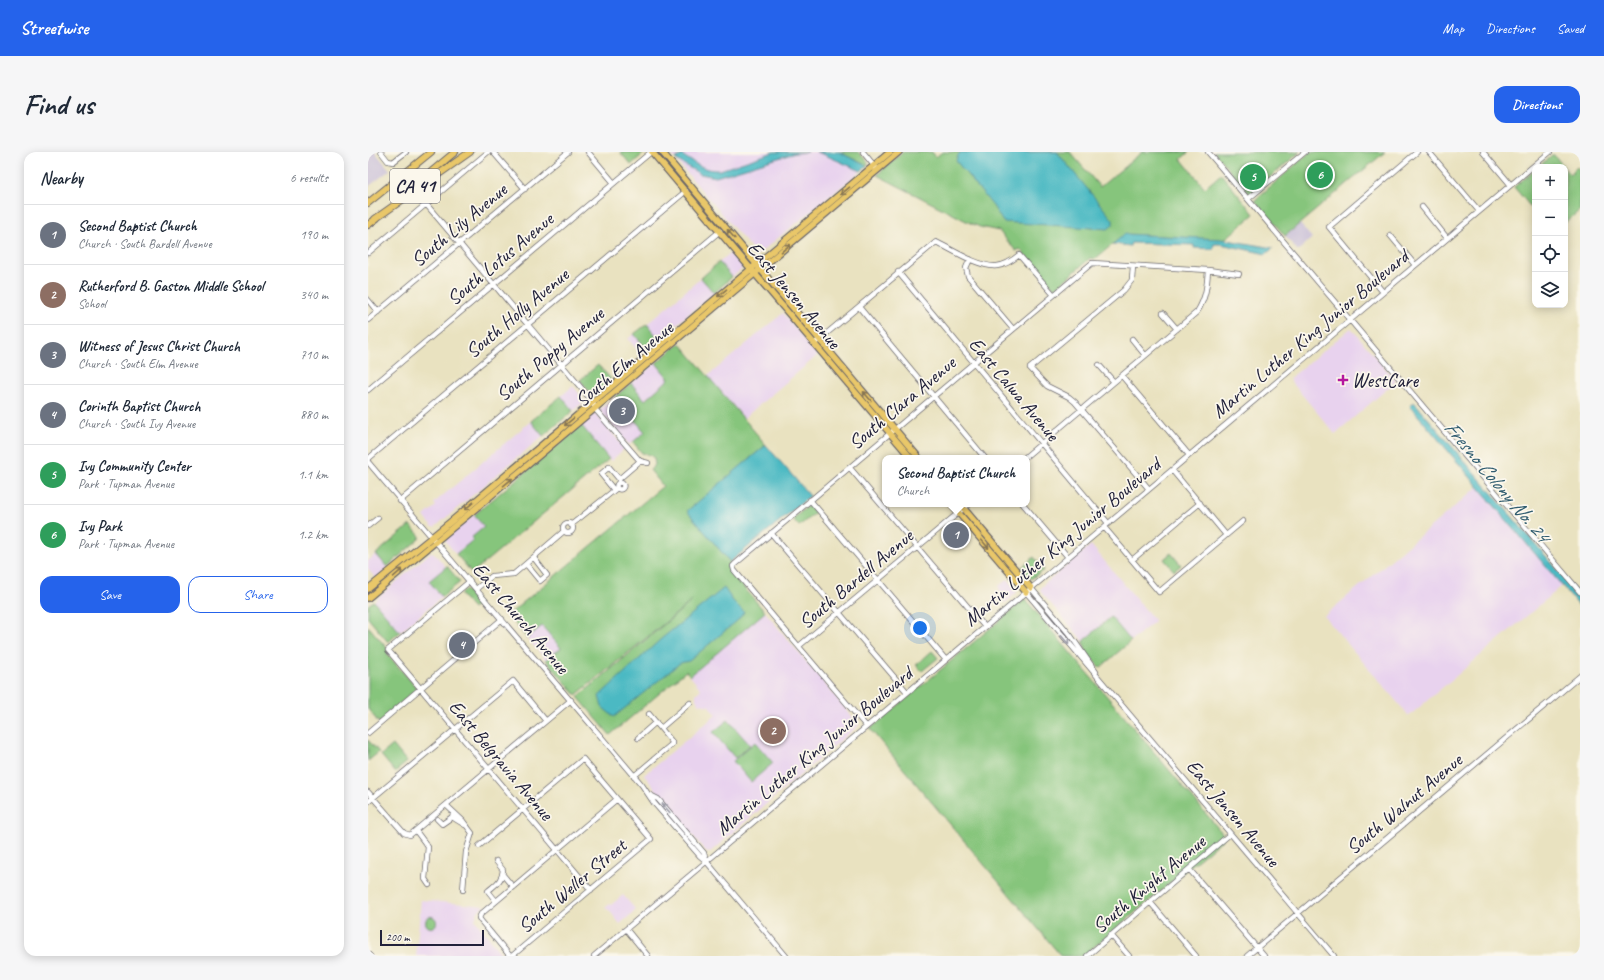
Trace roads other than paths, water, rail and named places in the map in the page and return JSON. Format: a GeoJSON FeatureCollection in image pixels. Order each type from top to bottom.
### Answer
{"type":"FeatureCollection","features":[{"type":"Feature","properties":{"kind":"highway"},"geometry":{"type":"LineString","coordinates":[[383,190],[425,152]]}},
{"type":"Feature","properties":{"kind":"highway","name":"CA 41"},"geometry":{"type":"LineString","coordinates":[[368,203],[431,152]]}},
{"type":"Feature","properties":{"kind":"highway","name":"CA 41"},"geometry":{"type":"LineString","coordinates":[[368,225],[455,152]]}},
{"type":"Feature","properties":{"kind":"highway"},"geometry":{"type":"LineString","coordinates":[[375,219],[470,152]]}},
{"type":"Feature","properties":{"kind":"main road","name":"East Jensen Avenue"},"geometry":{"type":"LineString","coordinates":[[652,152],[720,231],[754,266],[761,269],[819,340],[917,455]]}},
{"type":"Feature","properties":{"kind":"main road"},"geometry":{"type":"LineString","coordinates":[[657,152],[667,163],[674,166]]}},
{"type":"Feature","properties":{"kind":"main road","name":"East Jensen Avenue"},"geometry":{"type":"LineString","coordinates":[[662,152],[754,266],[756,273],[908,455]]}},
{"type":"Feature","properties":{"kind":"main road","name":"South Elm Avenue"},"geometry":{"type":"LineString","coordinates":[[368,598],[761,269],[876,168],[890,152]]}},
{"type":"Feature","properties":{"kind":"main road","name":"South Elm Avenue"},"geometry":{"type":"LineString","coordinates":[[368,589],[431,538],[754,266],[876,168],[899,152]]}},
{"type":"Feature","properties":{"kind":"main road"},"geometry":{"type":"LineString","coordinates":[[686,191],[691,193],[700,203],[707,206]]}},
{"type":"Feature","properties":{"kind":"main road","name":"East Jensen Avenue"},"geometry":{"type":"LineString","coordinates":[[953,507],[1026,592]]}},
{"type":"Feature","properties":{"kind":"main road","name":"East Jensen Avenue"},"geometry":{"type":"LineString","coordinates":[[963,507],[1031,588]]}},
{"type":"Feature","properties":{"kind":"street"},"geometry":{"type":"LineString","coordinates":[[381,152],[388,161],[395,161],[406,152]]}},
{"type":"Feature","properties":{"kind":"street"},"geometry":{"type":"LineString","coordinates":[[368,253],[488,152]]}},
{"type":"Feature","properties":{"kind":"street"},"geometry":{"type":"LineString","coordinates":[[493,152],[525,189]]}},
{"type":"Feature","properties":{"kind":"street","name":"South Lily Avenue"},"geometry":{"type":"LineString","coordinates":[[368,320],[568,152]]}},
{"type":"Feature","properties":{"kind":"street"},"geometry":{"type":"LineString","coordinates":[[588,152],[614,183]]}},
{"type":"Feature","properties":{"kind":"street","name":"South Lotus Avenue"},"geometry":{"type":"LineString","coordinates":[[368,390],[652,152]]}},
{"type":"Feature","properties":{"kind":"street"},"geometry":{"type":"LineString","coordinates":[[863,152],[876,168]]}},
{"type":"Feature","properties":{"kind":"street"},"geometry":{"type":"LineString","coordinates":[[1208,152],[1580,592]]}},
{"type":"Feature","properties":{"kind":"street"},"geometry":{"type":"LineString","coordinates":[[1248,199],[1304,152]]}},
{"type":"Feature","properties":{"kind":"street"},"geometry":{"type":"LineString","coordinates":[[1383,292],[1329,226],[1417,152]]}},
{"type":"Feature","properties":{"kind":"street"},"geometry":{"type":"LineString","coordinates":[[1429,152],[1479,211]]}},
{"type":"Feature","properties":{"kind":"street"},"geometry":{"type":"LineString","coordinates":[[1484,152],[1510,184]]}},
{"type":"Feature","properties":{"kind":"street","name":"Martin Luther King Junior Boulevard"},"geometry":{"type":"LineString","coordinates":[[594,956],[1510,184],[1550,152]]}},
{"type":"Feature","properties":{"kind":"street","name":"South Holly Avenue"},"geometry":{"type":"LineString","coordinates":[[368,459],[686,191]]}},
{"type":"Feature","properties":{"kind":"street"},"geometry":{"type":"LineString","coordinates":[[426,204],[560,365],[593,402],[595,409],[640,461],[648,463]]}},
{"type":"Feature","properties":{"kind":"street"},"geometry":{"type":"LineString","coordinates":[[1422,207],[1447,238]]}},
{"type":"Feature","properties":{"kind":"street","name":"South Poppy Avenue"},"geometry":{"type":"LineString","coordinates":[[400,500],[720,231]]}},
{"type":"Feature","properties":{"kind":"street"},"geometry":{"type":"LineString","coordinates":[[1390,235],[1415,265]]}},
{"type":"Feature","properties":{"kind":"street"},"geometry":{"type":"LineString","coordinates":[[814,344],[898,272],[936,242],[986,266],[997,266],[1010,262],[1019,255],[1054,295]]}},
{"type":"Feature","properties":{"kind":"street"},"geometry":{"type":"LineString","coordinates":[[970,259],[966,268],[968,276],[1013,329]]}},
{"type":"Feature","properties":{"kind":"street","name":"South Clara Avenue"},"geometry":{"type":"LineString","coordinates":[[799,646],[734,570],[733,566],[1092,263],[1133,266]]}},
{"type":"Feature","properties":{"kind":"street"},"geometry":{"type":"LineString","coordinates":[[1149,489],[1082,410],[1069,397],[1047,386],[1030,368],[1124,290],[1132,280],[1133,266],[1208,270],[1240,274]]}},
{"type":"Feature","properties":{"kind":"street"},"geometry":{"type":"LineString","coordinates":[[1028,455],[1197,312],[1204,300],[1208,284],[1208,270]]}},
{"type":"Feature","properties":{"kind":"street","name":"East Calwa Avenue"},"geometry":{"type":"LineString","coordinates":[[898,272],[1041,444],[1159,592],[1226,535]]}},
{"type":"Feature","properties":{"kind":"street"},"geometry":{"type":"LineString","coordinates":[[368,300],[378,312]]}},
{"type":"Feature","properties":{"kind":"street"},"geometry":{"type":"LineString","coordinates":[[859,307],[983,455]]}},
{"type":"Feature","properties":{"kind":"street"},"geometry":{"type":"LineString","coordinates":[[1163,313],[1177,329]]}},
{"type":"Feature","properties":{"kind":"street"},"geometry":{"type":"LineString","coordinates":[[1132,339],[1145,355]]}},
{"type":"Feature","properties":{"kind":"street"},"geometry":{"type":"LineString","coordinates":[[1100,365],[1114,382]]}},
{"type":"Feature","properties":{"kind":"street"},"geometry":{"type":"LineString","coordinates":[[1122,376],[1189,455]]}},
{"type":"Feature","properties":{"kind":"street"},"geometry":{"type":"LineString","coordinates":[[476,589],[492,576],[514,574],[564,531],[569,533],[572,531],[571,525],[617,485],[640,461]]}},
{"type":"Feature","properties":{"kind":"street","name":"East Church Avenue"},"geometry":{"type":"LineString","coordinates":[[368,462],[435,543],[470,581],[571,700],[650,795],[659,808],[786,956]]}},
{"type":"Feature","properties":{"kind":"street"},"geometry":{"type":"LineString","coordinates":[[850,468],[882,505]]}},
{"type":"Feature","properties":{"kind":"street"},"geometry":{"type":"LineString","coordinates":[[1172,470],[1226,535],[1243,521]]}},
{"type":"Feature","properties":{"kind":"street"},"geometry":{"type":"LineString","coordinates":[[810,500],[946,660]]}},
{"type":"Feature","properties":{"kind":"street"},"geometry":{"type":"LineString","coordinates":[[1132,560],[1200,503]]}},
{"type":"Feature","properties":{"kind":"street"},"geometry":{"type":"LineString","coordinates":[[884,507],[985,627]]}},
{"type":"Feature","properties":{"kind":"street","name":"South Bardell Avenue"},"geometry":{"type":"LineString","coordinates":[[799,646],[958,513],[961,507]]}},
{"type":"Feature","properties":{"kind":"street"},"geometry":{"type":"LineString","coordinates":[[1026,507],[1068,557]]}},
{"type":"Feature","properties":{"kind":"street"},"geometry":{"type":"LineString","coordinates":[[368,526],[378,518]]}},
{"type":"Feature","properties":{"kind":"street"},"geometry":{"type":"LineString","coordinates":[[771,533],[907,692]]}},
{"type":"Feature","properties":{"kind":"street"},"geometry":{"type":"LineString","coordinates":[[526,564],[540,581],[547,575],[534,558]]}},
{"type":"Feature","properties":{"kind":"street","name":"East Belgravia Avenue"},"geometry":{"type":"LineString","coordinates":[[470,581],[388,650],[591,890]]}},
{"type":"Feature","properties":{"kind":"street","name":"East Jensen Avenue"},"geometry":{"type":"LineString","coordinates":[[1031,588],[1071,636],[1108,690]]}},
{"type":"Feature","properties":{"kind":"street","name":"East Jensen Avenue"},"geometry":{"type":"LineString","coordinates":[[1026,592],[1334,956]]}},
{"type":"Feature","properties":{"kind":"street"},"geometry":{"type":"LineString","coordinates":[[368,733],[502,619]]}},
{"type":"Feature","properties":{"kind":"street"},"geometry":{"type":"LineString","coordinates":[[799,646],[866,726]]}},
{"type":"Feature","properties":{"kind":"street","name":"South Walnut Avenue"},"geometry":{"type":"LineString","coordinates":[[1247,956],[1580,676]]}},
{"type":"Feature","properties":{"kind":"street"},"geometry":{"type":"LineString","coordinates":[[368,802],[513,681],[546,721]]}},
{"type":"Feature","properties":{"kind":"street"},"geometry":{"type":"LineString","coordinates":[[368,792],[408,836],[416,831],[571,700]]}},
{"type":"Feature","properties":{"kind":"street"},"geometry":{"type":"LineString","coordinates":[[661,728],[690,703]]}},
{"type":"Feature","properties":{"kind":"street"},"geometry":{"type":"LineString","coordinates":[[634,776],[672,744],[672,742],[649,714]]}},
{"type":"Feature","properties":{"kind":"street"},"geometry":{"type":"LineString","coordinates":[[638,738],[656,722]]}},
{"type":"Feature","properties":{"kind":"street"},"geometry":{"type":"LineString","coordinates":[[479,846],[583,759],[617,799],[481,914],[479,918],[480,921],[511,956]]}},
{"type":"Feature","properties":{"kind":"street","name":"South Weller Street"},"geometry":{"type":"LineString","coordinates":[[511,956],[651,839],[617,799]]}},
{"type":"Feature","properties":{"kind":"street"},"geometry":{"type":"LineString","coordinates":[[446,805],[453,815],[456,815],[472,834],[466,852],[464,890]]}},
{"type":"Feature","properties":{"kind":"street"},"geometry":{"type":"LineString","coordinates":[[438,819],[442,824],[453,815]]}},
{"type":"Feature","properties":{"kind":"street"},"geometry":{"type":"LineString","coordinates":[[416,831],[428,847],[425,879],[429,885]]}},
{"type":"Feature","properties":{"kind":"street","name":"South Knight Avenue"},"geometry":{"type":"LineString","coordinates":[[1087,956],[1230,834]]}},
{"type":"Feature","properties":{"kind":"street"},"geometry":{"type":"LineString","coordinates":[[496,861],[503,870],[503,875],[513,887]]}},
{"type":"Feature","properties":{"kind":"street"},"geometry":{"type":"LineString","coordinates":[[1190,869],[1264,956]]}},
{"type":"Feature","properties":{"kind":"street"},"geometry":{"type":"LineString","coordinates":[[496,901],[488,891],[501,879],[503,875]]}},
{"type":"Feature","properties":{"kind":"street"},"geometry":{"type":"LineString","coordinates":[[1150,902],[1196,956]]}},
{"type":"Feature","properties":{"kind":"street"},"geometry":{"type":"LineString","coordinates":[[626,929],[648,956]]}},
{"type":"Feature","properties":{"kind":"street"},"geometry":{"type":"LineString","coordinates":[[1111,935],[1129,956]]}},
{"type":"Feature","properties":{"kind":"water"},"geometry":{"type":"Polygon","coordinates":[[[774,152],[808,152],[795,153],[716,177],[700,174],[675,159],[682,155],[695,164],[705,168],[720,170],[774,152]]]}},
{"type":"Feature","properties":{"kind":"water"},"geometry":{"type":"Polygon","coordinates":[[[816,152],[839,152],[867,166],[861,171],[816,152]]]}},
{"type":"Feature","properties":{"kind":"water"},"geometry":{"type":"Polygon","coordinates":[[[961,152],[1057,152],[1113,220],[1113,225],[1108,229],[1003,222],[993,206],[956,161],[961,152]]]}},
{"type":"Feature","properties":{"kind":"water"},"geometry":{"type":"Polygon","coordinates":[[[1125,234],[1221,239],[1273,248],[1266,254],[1221,244],[1214,244],[1213,249],[1194,248],[1194,245],[1131,243],[1130,246],[1113,244],[1125,234]]]}},
{"type":"Feature","properties":{"kind":"water"},"geometry":{"type":"Polygon","coordinates":[[[1414,402],[1580,596],[1580,607],[1410,406],[1414,402]]]}},
{"type":"Feature","properties":{"kind":"water"},"geometry":{"type":"Polygon","coordinates":[[[766,445],[810,496],[730,562],[687,511],[766,445]]]}},
{"type":"Feature","properties":{"kind":"water"},"geometry":{"type":"Polygon","coordinates":[[[724,588],[733,601],[744,612],[738,620],[689,661],[680,663],[614,717],[602,707],[599,696],[661,639],[724,588]]]}},
{"type":"Feature","properties":{"kind":"place","name":"Ivy Park"},"geometry":{"type":"Point","coordinates":[1320,175]}},
{"type":"Feature","properties":{"kind":"place","name":"Ivy Community Center"},"geometry":{"type":"Point","coordinates":[1253,177]}},
{"type":"Feature","properties":{"kind":"place","name":"WestCare"},"geometry":{"type":"Point","coordinates":[1343,380]}},
{"type":"Feature","properties":{"kind":"place","name":"Witness of Jesus Christ Church"},"geometry":{"type":"Point","coordinates":[622,411]}},
{"type":"Feature","properties":{"kind":"place","name":"Second Baptist Church"},"geometry":{"type":"Point","coordinates":[956,535]}},
{"type":"Feature","properties":{"kind":"place","name":"Corinth Baptist Church"},"geometry":{"type":"Point","coordinates":[462,645]}},
{"type":"Feature","properties":{"kind":"place","name":"Rutherford B. Gaston Middle School"},"geometry":{"type":"Point","coordinates":[773,731]}},
{"type":"Feature","properties":{"kind":"water label","name":"Fresno Colony No. 24"},"geometry":{"type":"Point","coordinates":[1497,481]}}]}
